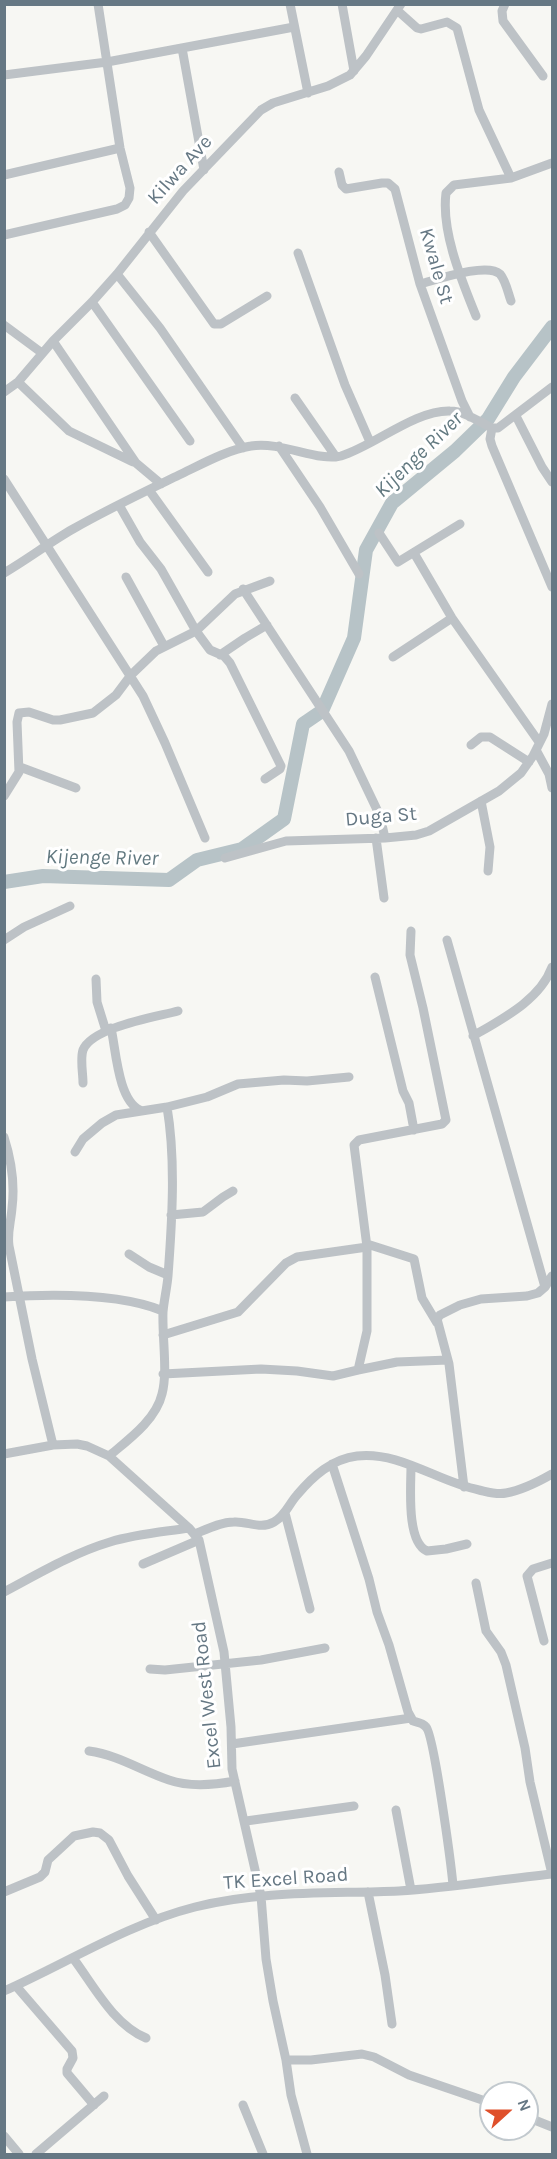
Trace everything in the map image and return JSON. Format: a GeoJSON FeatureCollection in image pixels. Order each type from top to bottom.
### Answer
{"type":"FeatureCollection","features":[{"type":"Feature","properties":{"kind":"street"},"geometry":{"type":"LineString","coordinates":[[4,235],[122,208],[129,198],[130,188],[120,148],[98,4]]}},
{"type":"Feature","properties":{"kind":"street"},"geometry":{"type":"LineString","coordinates":[[290,4],[308,93]]}},
{"type":"Feature","properties":{"kind":"street"},"geometry":{"type":"LineString","coordinates":[[342,4],[354,71]]}},
{"type":"Feature","properties":{"kind":"street"},"geometry":{"type":"LineString","coordinates":[[505,4],[502,11],[503,21],[543,76]]}},
{"type":"Feature","properties":{"kind":"street"},"geometry":{"type":"LineString","coordinates":[[399,8],[417,28],[447,22],[458,27],[479,110],[512,178]]}},
{"type":"Feature","properties":{"kind":"street","name":"Kilwa Ave"},"geometry":{"type":"LineString","coordinates":[[4,392],[18,382],[52,341],[92,302],[149,232],[265,106],[328,86],[354,71],[399,8]]}},
{"type":"Feature","properties":{"kind":"street"},"geometry":{"type":"LineString","coordinates":[[4,75],[107,62],[294,27]]}},
{"type":"Feature","properties":{"kind":"street"},"geometry":{"type":"LineString","coordinates":[[182,48],[204,170]]}},
{"type":"Feature","properties":{"kind":"street"},"geometry":{"type":"LineString","coordinates":[[4,175],[120,148]]}},
{"type":"Feature","properties":{"kind":"street"},"geometry":{"type":"LineString","coordinates":[[476,316],[460,275],[448,230],[446,194],[454,185],[512,178],[552,164]]}},
{"type":"Feature","properties":{"kind":"street","name":"Kwale St"},"geometry":{"type":"LineString","coordinates":[[339,172],[342,185],[346,189],[382,183],[388,183],[395,189],[420,284],[462,401],[474,419]]}},
{"type":"Feature","properties":{"kind":"street"},"geometry":{"type":"LineString","coordinates":[[149,232],[214,324],[221,324],[267,296]]}},
{"type":"Feature","properties":{"kind":"street"},"geometry":{"type":"LineString","coordinates":[[298,253],[345,386],[370,442]]}},
{"type":"Feature","properties":{"kind":"street"},"geometry":{"type":"LineString","coordinates":[[420,284],[483,269],[497,272],[504,281],[511,301]]}},
{"type":"Feature","properties":{"kind":"street"},"geometry":{"type":"LineString","coordinates":[[117,274],[160,328],[243,447]]}},
{"type":"Feature","properties":{"kind":"street"},"geometry":{"type":"LineString","coordinates":[[92,302],[190,441]]}},
{"type":"Feature","properties":{"kind":"street"},"geometry":{"type":"LineString","coordinates":[[4,325],[42,353]]}},
{"type":"Feature","properties":{"kind":"street"},"geometry":{"type":"LineString","coordinates":[[52,341],[136,463]]}},
{"type":"Feature","properties":{"kind":"street"},"geometry":{"type":"LineString","coordinates":[[18,382],[69,431],[136,463],[161,484]]}},
{"type":"Feature","properties":{"kind":"street"},"geometry":{"type":"LineString","coordinates":[[4,573],[45,546],[119,505],[243,447],[279,446],[321,456],[336,457],[350,453],[433,414],[450,411],[498,428],[552,387]]}},
{"type":"Feature","properties":{"kind":"street"},"geometry":{"type":"LineString","coordinates":[[295,398],[336,457]]}},
{"type":"Feature","properties":{"kind":"street"},"geometry":{"type":"LineString","coordinates":[[516,416],[552,482]]}},
{"type":"Feature","properties":{"kind":"street"},"geometry":{"type":"LineString","coordinates":[[490,427],[492,446],[552,587]]}},
{"type":"Feature","properties":{"kind":"street"},"geometry":{"type":"LineString","coordinates":[[279,446],[320,507],[359,574]]}},
{"type":"Feature","properties":{"kind":"street"},"geometry":{"type":"LineString","coordinates":[[4,479],[45,546],[83,601],[116,657],[131,675],[165,742],[205,838]]}},
{"type":"Feature","properties":{"kind":"street"},"geometry":{"type":"LineString","coordinates":[[149,490],[208,572]]}},
{"type":"Feature","properties":{"kind":"street"},"geometry":{"type":"LineString","coordinates":[[119,505],[140,542],[161,569],[196,631],[210,650],[227,658],[230,663],[281,766],[266,779]]}},
{"type":"Feature","properties":{"kind":"street"},"geometry":{"type":"LineString","coordinates":[[379,533],[396,561],[414,553],[460,524]]}},
{"type":"Feature","properties":{"kind":"street"},"geometry":{"type":"LineString","coordinates":[[414,553],[452,618],[537,746],[552,788]]}},
{"type":"Feature","properties":{"kind":"street"},"geometry":{"type":"LineString","coordinates":[[126,578],[164,646]]}},
{"type":"Feature","properties":{"kind":"street"},"geometry":{"type":"LineString","coordinates":[[4,796],[17,778],[20,767],[17,722],[19,713],[29,712],[53,720],[89,714],[116,695],[149,657],[164,646],[196,631],[230,597],[243,589],[270,581]]}},
{"type":"Feature","properties":{"kind":"street"},"geometry":{"type":"LineString","coordinates":[[243,589],[349,751],[380,816],[384,898]]}},
{"type":"Feature","properties":{"kind":"street"},"geometry":{"type":"LineString","coordinates":[[393,657],[452,618]]}},
{"type":"Feature","properties":{"kind":"street"},"geometry":{"type":"LineString","coordinates":[[220,655],[267,625]]}},
{"type":"Feature","properties":{"kind":"street","name":"Duga St"},"geometry":{"type":"LineString","coordinates":[[225,858],[286,842],[381,838],[416,835],[429,831],[508,785],[521,773],[544,734],[552,704]]}},
{"type":"Feature","properties":{"kind":"street"},"geometry":{"type":"LineString","coordinates":[[471,745],[481,737],[489,737],[529,762]]}},
{"type":"Feature","properties":{"kind":"street"},"geometry":{"type":"LineString","coordinates":[[20,767],[76,788]]}},
{"type":"Feature","properties":{"kind":"street"},"geometry":{"type":"LineString","coordinates":[[481,801],[489,847],[488,871]]}},
{"type":"Feature","properties":{"kind":"street"},"geometry":{"type":"LineString","coordinates":[[4,940],[24,927],[70,906]]}},
{"type":"Feature","properties":{"kind":"street"},"geometry":{"type":"LineString","coordinates":[[358,1370],[367,1331],[367,1245],[354,1144],[359,1140],[442,1124],[445,1123],[446,1117],[410,955],[411,931]]}},
{"type":"Feature","properties":{"kind":"street"},"geometry":{"type":"LineString","coordinates":[[447,940],[545,1287]]}},
{"type":"Feature","properties":{"kind":"street"},"geometry":{"type":"LineString","coordinates":[[473,1036],[540,990],[548,980],[552,967]]}},
{"type":"Feature","properties":{"kind":"street"},"geometry":{"type":"LineString","coordinates":[[375,977],[403,1091],[409,1103],[414,1130]]}},
{"type":"Feature","properties":{"kind":"street"},"geometry":{"type":"LineString","coordinates":[[96,979],[97,1002],[108,1029],[122,1084],[132,1106],[141,1110]]}},
{"type":"Feature","properties":{"kind":"street"},"geometry":{"type":"LineString","coordinates":[[83,1083],[84,1048],[108,1029],[178,1011]]}},
{"type":"Feature","properties":{"kind":"street"},"geometry":{"type":"LineString","coordinates":[[75,1152],[83,1139],[116,1115],[167,1107],[207,1097],[238,1084],[349,1077]]}},
{"type":"Feature","properties":{"kind":"street"},"geometry":{"type":"LineString","coordinates":[[109,1456],[151,1415],[162,1394],[163,1311],[168,1275],[171,1215],[171,1156],[167,1107]]}},
{"type":"Feature","properties":{"kind":"street"},"geometry":{"type":"LineString","coordinates":[[4,1137],[10,1156],[13,1197],[7,1234],[30,1350],[54,1445]]}},
{"type":"Feature","properties":{"kind":"street"},"geometry":{"type":"LineString","coordinates":[[171,1215],[203,1212],[233,1191]]}},
{"type":"Feature","properties":{"kind":"street"},"geometry":{"type":"LineString","coordinates":[[163,1335],[245,1307],[286,1263],[297,1257],[367,1245],[414,1259],[422,1298],[437,1323],[448,1360],[464,1487]]}},
{"type":"Feature","properties":{"kind":"street"},"geometry":{"type":"LineString","coordinates":[[129,1254],[149,1268],[168,1275]]}},
{"type":"Feature","properties":{"kind":"street"},"geometry":{"type":"LineString","coordinates":[[437,1323],[440,1315],[460,1305],[481,1299],[527,1296],[545,1287],[552,1276]]}},
{"type":"Feature","properties":{"kind":"street"},"geometry":{"type":"LineString","coordinates":[[4,1297],[69,1296],[109,1299],[140,1303],[163,1311]]}},
{"type":"Feature","properties":{"kind":"street"},"geometry":{"type":"LineString","coordinates":[[163,1374],[261,1369],[333,1376],[404,1361],[448,1360]]}},
{"type":"Feature","properties":{"kind":"street"},"geometry":{"type":"LineString","coordinates":[[4,1454],[54,1445],[87,1446],[109,1456],[194,1534]]}},
{"type":"Feature","properties":{"kind":"street"},"geometry":{"type":"LineString","coordinates":[[143,1564],[194,1534],[230,1522],[263,1526],[275,1521],[285,1513],[297,1495],[318,1473],[350,1457],[371,1456],[389,1459],[464,1487],[497,1494],[526,1488],[552,1474]]}},
{"type":"Feature","properties":{"kind":"street"},"geometry":{"type":"LineString","coordinates":[[332,1464],[411,1718],[424,1725],[428,1731],[435,1760],[453,1885]]}},
{"type":"Feature","properties":{"kind":"street"},"geometry":{"type":"LineString","coordinates":[[411,1466],[412,1515],[419,1545],[427,1551],[467,1544]]}},
{"type":"Feature","properties":{"kind":"street"},"geometry":{"type":"LineString","coordinates":[[285,1513],[310,1609]]}},
{"type":"Feature","properties":{"kind":"street"},"geometry":{"type":"LineString","coordinates":[[4,1592],[82,1552],[109,1542],[132,1536],[194,1534]]}},
{"type":"Feature","properties":{"kind":"street","name":"Excel West Road"},"geometry":{"type":"LineString","coordinates":[[194,1534],[226,1664],[235,1782],[246,1821],[261,1896],[266,1959],[276,2020],[286,2060],[291,2095],[307,2154]]}},
{"type":"Feature","properties":{"kind":"street"},"geometry":{"type":"LineString","coordinates":[[544,1641],[527,1576],[533,1569],[552,1563]]}},
{"type":"Feature","properties":{"kind":"street"},"geometry":{"type":"LineString","coordinates":[[476,1583],[486,1631],[506,1665],[552,1874]]}},
{"type":"Feature","properties":{"kind":"street"},"geometry":{"type":"LineString","coordinates":[[150,1669],[165,1670],[261,1660],[325,1648]]}},
{"type":"Feature","properties":{"kind":"street"},"geometry":{"type":"LineString","coordinates":[[232,1744],[411,1718]]}},
{"type":"Feature","properties":{"kind":"street"},"geometry":{"type":"LineString","coordinates":[[89,1751],[108,1755],[180,1783],[235,1782]]}},
{"type":"Feature","properties":{"kind":"street"},"geometry":{"type":"LineString","coordinates":[[246,1821],[354,1806]]}},
{"type":"Feature","properties":{"kind":"street"},"geometry":{"type":"LineString","coordinates":[[396,1810],[411,1890]]}},
{"type":"Feature","properties":{"kind":"street"},"geometry":{"type":"LineString","coordinates":[[4,1892],[40,1877],[45,1872],[48,1860],[74,1836],[99,1833],[109,1840],[128,1876],[156,1920]]}},
{"type":"Feature","properties":{"kind":"street","name":"TK Excel Road"},"geometry":{"type":"LineString","coordinates":[[4,1991],[156,1920],[194,1907],[261,1896],[411,1890],[552,1874]]}},
{"type":"Feature","properties":{"kind":"street"},"geometry":{"type":"LineString","coordinates":[[368,1892],[385,1975],[392,2024]]}},
{"type":"Feature","properties":{"kind":"street"},"geometry":{"type":"LineString","coordinates":[[73,1958],[124,2025],[146,2038]]}},
{"type":"Feature","properties":{"kind":"street"},"geometry":{"type":"LineString","coordinates":[[16,1986],[72,2051],[73,2058],[67,2073],[94,2105]]}},
{"type":"Feature","properties":{"kind":"street"},"geometry":{"type":"LineString","coordinates":[[286,2060],[311,2060],[362,2054],[374,2057],[409,2075],[479,2099]]}},
{"type":"Feature","properties":{"kind":"street"},"geometry":{"type":"LineString","coordinates":[[36,2154],[105,2096]]}},
{"type":"Feature","properties":{"kind":"street"},"geometry":{"type":"LineString","coordinates":[[243,2105],[263,2154]]}},
{"type":"Feature","properties":{"kind":"street"},"geometry":{"type":"LineString","coordinates":[[4,2136],[19,2154]]}},
{"type":"Feature","properties":{"kind":"waterway","name":"Kijenge River"},"geometry":{"type":"LineString","coordinates":[[4,882],[43,876],[169,880],[197,860],[242,849],[284,819],[303,724],[322,711],[354,638],[366,550],[392,503],[455,451],[488,419],[514,377],[552,327]]}}]}
